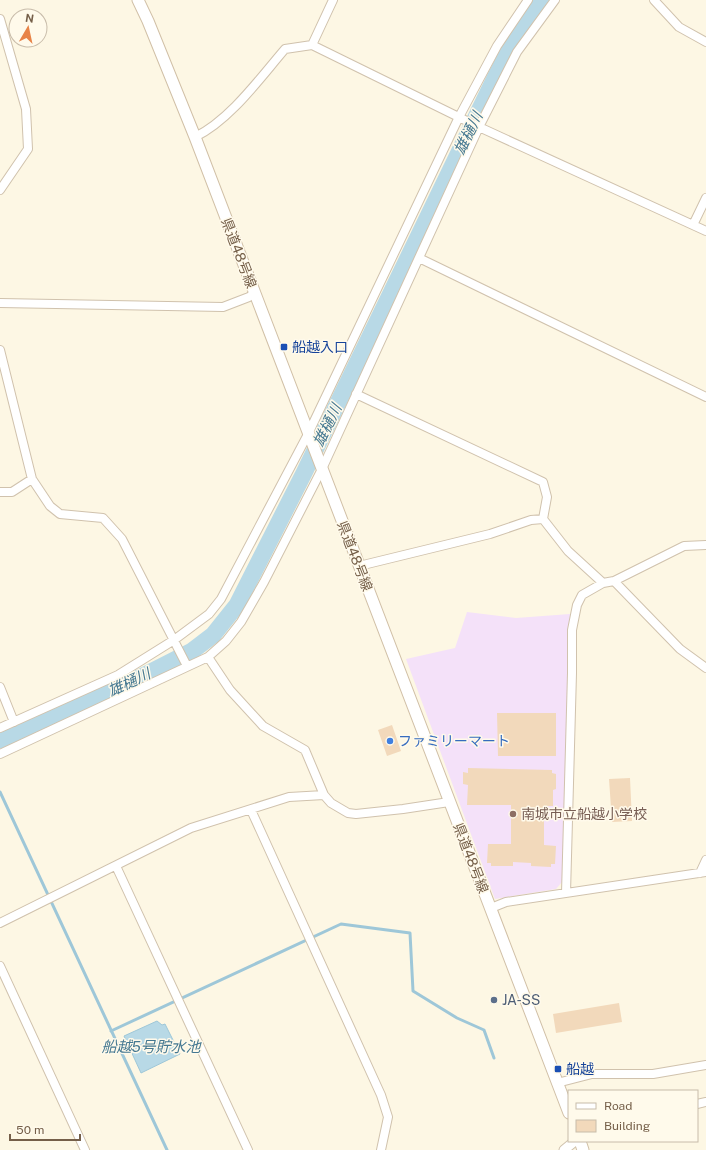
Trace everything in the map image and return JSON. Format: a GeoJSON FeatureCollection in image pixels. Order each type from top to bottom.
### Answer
{"type":"FeatureCollection","features":[{"type":"Feature","properties":{"kind":"main road","name":"県道48号線"},"geometry":{"type":"LineString","coordinates":[[138,0],[151,28],[195,137],[568,1110]]}},
{"type":"Feature","properties":{"kind":"street"},"geometry":{"type":"LineString","coordinates":[[312,45],[333,0]]}},
{"type":"Feature","properties":{"kind":"street"},"geometry":{"type":"LineString","coordinates":[[0,728],[118,676],[174,640],[209,614],[220,599],[310,437],[459,117],[497,46],[528,0]]}},
{"type":"Feature","properties":{"kind":"street"},"geometry":{"type":"LineString","coordinates":[[0,754],[208,657],[226,641],[241,622],[264,582],[356,394],[479,127],[517,52],[554,0]]}},
{"type":"Feature","properties":{"kind":"street"},"geometry":{"type":"LineString","coordinates":[[654,0],[679,27],[706,42]]}},
{"type":"Feature","properties":{"kind":"street"},"geometry":{"type":"LineString","coordinates":[[0,19],[26,109],[28,149],[0,190]]}},
{"type":"Feature","properties":{"kind":"street"},"geometry":{"type":"LineString","coordinates":[[195,137],[226,114],[242,99],[285,49],[312,45],[479,127],[706,231]]}},
{"type":"Feature","properties":{"kind":"street"},"geometry":{"type":"LineString","coordinates":[[693,225],[706,198]]}},
{"type":"Feature","properties":{"kind":"street"},"geometry":{"type":"LineString","coordinates":[[419,258],[706,397]]}},
{"type":"Feature","properties":{"kind":"street"},"geometry":{"type":"LineString","coordinates":[[0,303],[224,307],[249,297],[254,293]]}},
{"type":"Feature","properties":{"kind":"street"},"geometry":{"type":"LineString","coordinates":[[0,350],[32,479],[50,506],[60,514],[103,518],[122,539],[187,666]]}},
{"type":"Feature","properties":{"kind":"street"},"geometry":{"type":"LineString","coordinates":[[356,394],[543,482],[547,497],[543,519],[568,551],[603,583]]}},
{"type":"Feature","properties":{"kind":"street"},"geometry":{"type":"LineString","coordinates":[[0,492],[12,492],[32,479]]}},
{"type":"Feature","properties":{"kind":"street"},"geometry":{"type":"LineString","coordinates":[[359,566],[490,534],[531,520],[543,519]]}},
{"type":"Feature","properties":{"kind":"street"},"geometry":{"type":"LineString","coordinates":[[566,893],[572,630],[577,605],[582,595],[603,583],[614,581],[684,546],[706,545]]}},
{"type":"Feature","properties":{"kind":"street"},"geometry":{"type":"LineString","coordinates":[[614,581],[680,649],[706,668]]}},
{"type":"Feature","properties":{"kind":"street"},"geometry":{"type":"LineString","coordinates":[[208,657],[230,690],[263,726],[305,750],[324,795],[331,802],[348,813],[356,814],[449,802]]}},
{"type":"Feature","properties":{"kind":"street"},"geometry":{"type":"LineString","coordinates":[[0,686],[14,722]]}},
{"type":"Feature","properties":{"kind":"street"},"geometry":{"type":"LineString","coordinates":[[0,923],[191,828],[289,797],[324,795]]}},
{"type":"Feature","properties":{"kind":"street"},"geometry":{"type":"LineString","coordinates":[[251,810],[381,1094],[388,1117],[381,1150]]}},
{"type":"Feature","properties":{"kind":"street"},"geometry":{"type":"LineString","coordinates":[[491,908],[506,902],[703,873],[706,860]]}},
{"type":"Feature","properties":{"kind":"street"},"geometry":{"type":"LineString","coordinates":[[116,866],[248,1150]]}},
{"type":"Feature","properties":{"kind":"street"},"geometry":{"type":"LineString","coordinates":[[0,966],[85,1150]]}},
{"type":"Feature","properties":{"kind":"street"},"geometry":{"type":"LineString","coordinates":[[557,1083],[592,1074],[653,1074],[706,1064]]}},
{"type":"Feature","properties":{"kind":"street"},"geometry":{"type":"LineString","coordinates":[[564,1150],[574,1142]]}},
{"type":"Feature","properties":{"kind":"shaded area","name":"南城市立船越小学校"},"geometry":{"type":"Polygon","coordinates":[[[467,612],[516,618],[570,614],[562,882],[556,889],[495,899],[406,659],[455,648],[467,612]]]}},
{"type":"Feature","properties":{"kind":"water","name":"船越5号貯水池"},"geometry":{"type":"Polygon","coordinates":[[[157,1021],[162,1025],[165,1024],[180,1054],[141,1073],[124,1036],[157,1021]]]}},
{"type":"Feature","properties":{"kind":"building"},"geometry":{"type":"Polygon","coordinates":[[[497,713],[556,713],[556,756],[498,756],[497,713]]]}},
{"type":"Feature","properties":{"kind":"building","name":"ファミリーマート"},"geometry":{"type":"Polygon","coordinates":[[[392,725],[401,751],[387,756],[378,730],[392,725]]]}},
{"type":"Feature","properties":{"kind":"building"},"geometry":{"type":"Polygon","coordinates":[[[468,768],[552,770],[552,773],[556,774],[556,789],[553,790],[553,806],[544,806],[544,845],[556,846],[555,864],[551,864],[551,867],[531,866],[531,863],[513,862],[513,866],[491,866],[491,863],[487,863],[488,844],[511,844],[511,805],[467,805],[468,785],[463,784],[463,772],[468,773],[468,768]]]}},
{"type":"Feature","properties":{"kind":"building"},"geometry":{"type":"Polygon","coordinates":[[[630,778],[632,821],[612,822],[609,779],[630,778]]]}},
{"type":"Feature","properties":{"kind":"building"},"geometry":{"type":"Polygon","coordinates":[[[619,1003],[622,1022],[556,1033],[553,1014],[619,1003]]]}},
{"type":"Feature","properties":{"kind":"waterway","name":"雄樋川"},"geometry":{"type":"LineString","coordinates":[[0,740],[129,683],[192,651],[213,635],[237,605],[304,473],[495,78],[514,41],[543,0]]}},
{"type":"Feature","properties":{"kind":"waterway"},"geometry":{"type":"LineString","coordinates":[[0,792],[167,1150]]}},
{"type":"Feature","properties":{"kind":"waterway"},"geometry":{"type":"LineString","coordinates":[[111,1031],[341,924],[410,933],[413,991],[457,1018],[484,1030],[494,1058]]}},
{"type":"Feature","properties":{"kind":"place","name":"船越入口"},"geometry":{"type":"Point","coordinates":[284,347]}},
{"type":"Feature","properties":{"kind":"place","name":"ファミリーマート"},"geometry":{"type":"Point","coordinates":[390,741]}},
{"type":"Feature","properties":{"kind":"place","name":"南城市立船越小学校"},"geometry":{"type":"Point","coordinates":[513,814]}},
{"type":"Feature","properties":{"kind":"place","name":"JA-SS"},"geometry":{"type":"Point","coordinates":[494,1000]}},
{"type":"Feature","properties":{"kind":"place","name":"船越"},"geometry":{"type":"Point","coordinates":[558,1069]}}]}
